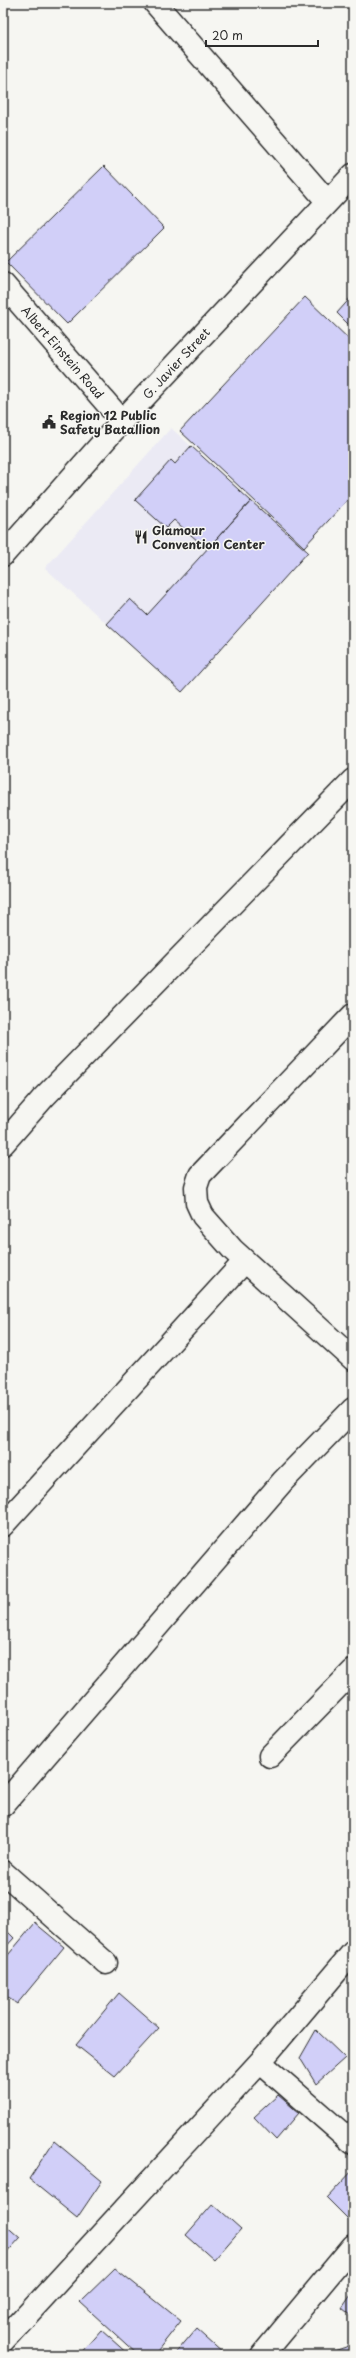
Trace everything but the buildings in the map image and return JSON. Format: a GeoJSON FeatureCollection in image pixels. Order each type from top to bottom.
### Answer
{"type":"FeatureCollection","features":[{"type":"Feature","properties":{"kind":"street"},"geometry":{"type":"LineString","coordinates":[[155,3],[327,201]]}},
{"type":"Feature","properties":{"kind":"street","name":"G. Javier Street"},"geometry":{"type":"LineString","coordinates":[[3,554],[122,421],[353,175]]}},
{"type":"Feature","properties":{"kind":"street","name":"Albert Einstein Road"},"geometry":{"type":"LineString","coordinates":[[3,284],[122,421]]}},
{"type":"Feature","properties":{"kind":"street"},"geometry":{"type":"LineString","coordinates":[[3,1144],[44,1097],[353,780]]}},
{"type":"Feature","properties":{"kind":"street"},"geometry":{"type":"LineString","coordinates":[[353,1015],[200,1175],[196,1187],[197,1203],[203,1216],[233,1250],[353,1359]]}},
{"type":"Feature","properties":{"kind":"street"},"geometry":{"type":"LineString","coordinates":[[3,1525],[245,1261]]}},
{"type":"Feature","properties":{"kind":"street"},"geometry":{"type":"LineString","coordinates":[[3,1804],[283,1481],[353,1409]]}},
{"type":"Feature","properties":{"kind":"street"},"geometry":{"type":"LineString","coordinates":[[270,1756],[353,1671]]}},
{"type":"Feature","properties":{"kind":"street"},"geometry":{"type":"LineString","coordinates":[[3,1872],[106,1963]]}},
{"type":"Feature","properties":{"kind":"street"},"geometry":{"type":"LineString","coordinates":[[3,2341],[260,2062],[353,1952]]}},
{"type":"Feature","properties":{"kind":"street"},"geometry":{"type":"LineString","coordinates":[[260,2062],[353,2143]]}},
{"type":"Feature","properties":{"kind":"street"},"geometry":{"type":"LineString","coordinates":[[262,2355],[353,2246]]}},
{"type":"Feature","properties":{"kind":"shaded area","name":"Glamour Convention Center"},"geometry":{"type":"Polygon","coordinates":[[[171,428],[308,552],[182,692],[45,568],[171,428]]]}},
{"type":"Feature","properties":{"kind":"place","name":"Region 12 Public Safety Batallion"},"geometry":{"type":"Point","coordinates":[49,422]}},
{"type":"Feature","properties":{"kind":"place","name":"Glamour Convention Center"},"geometry":{"type":"Point","coordinates":[141,537]}}]}
